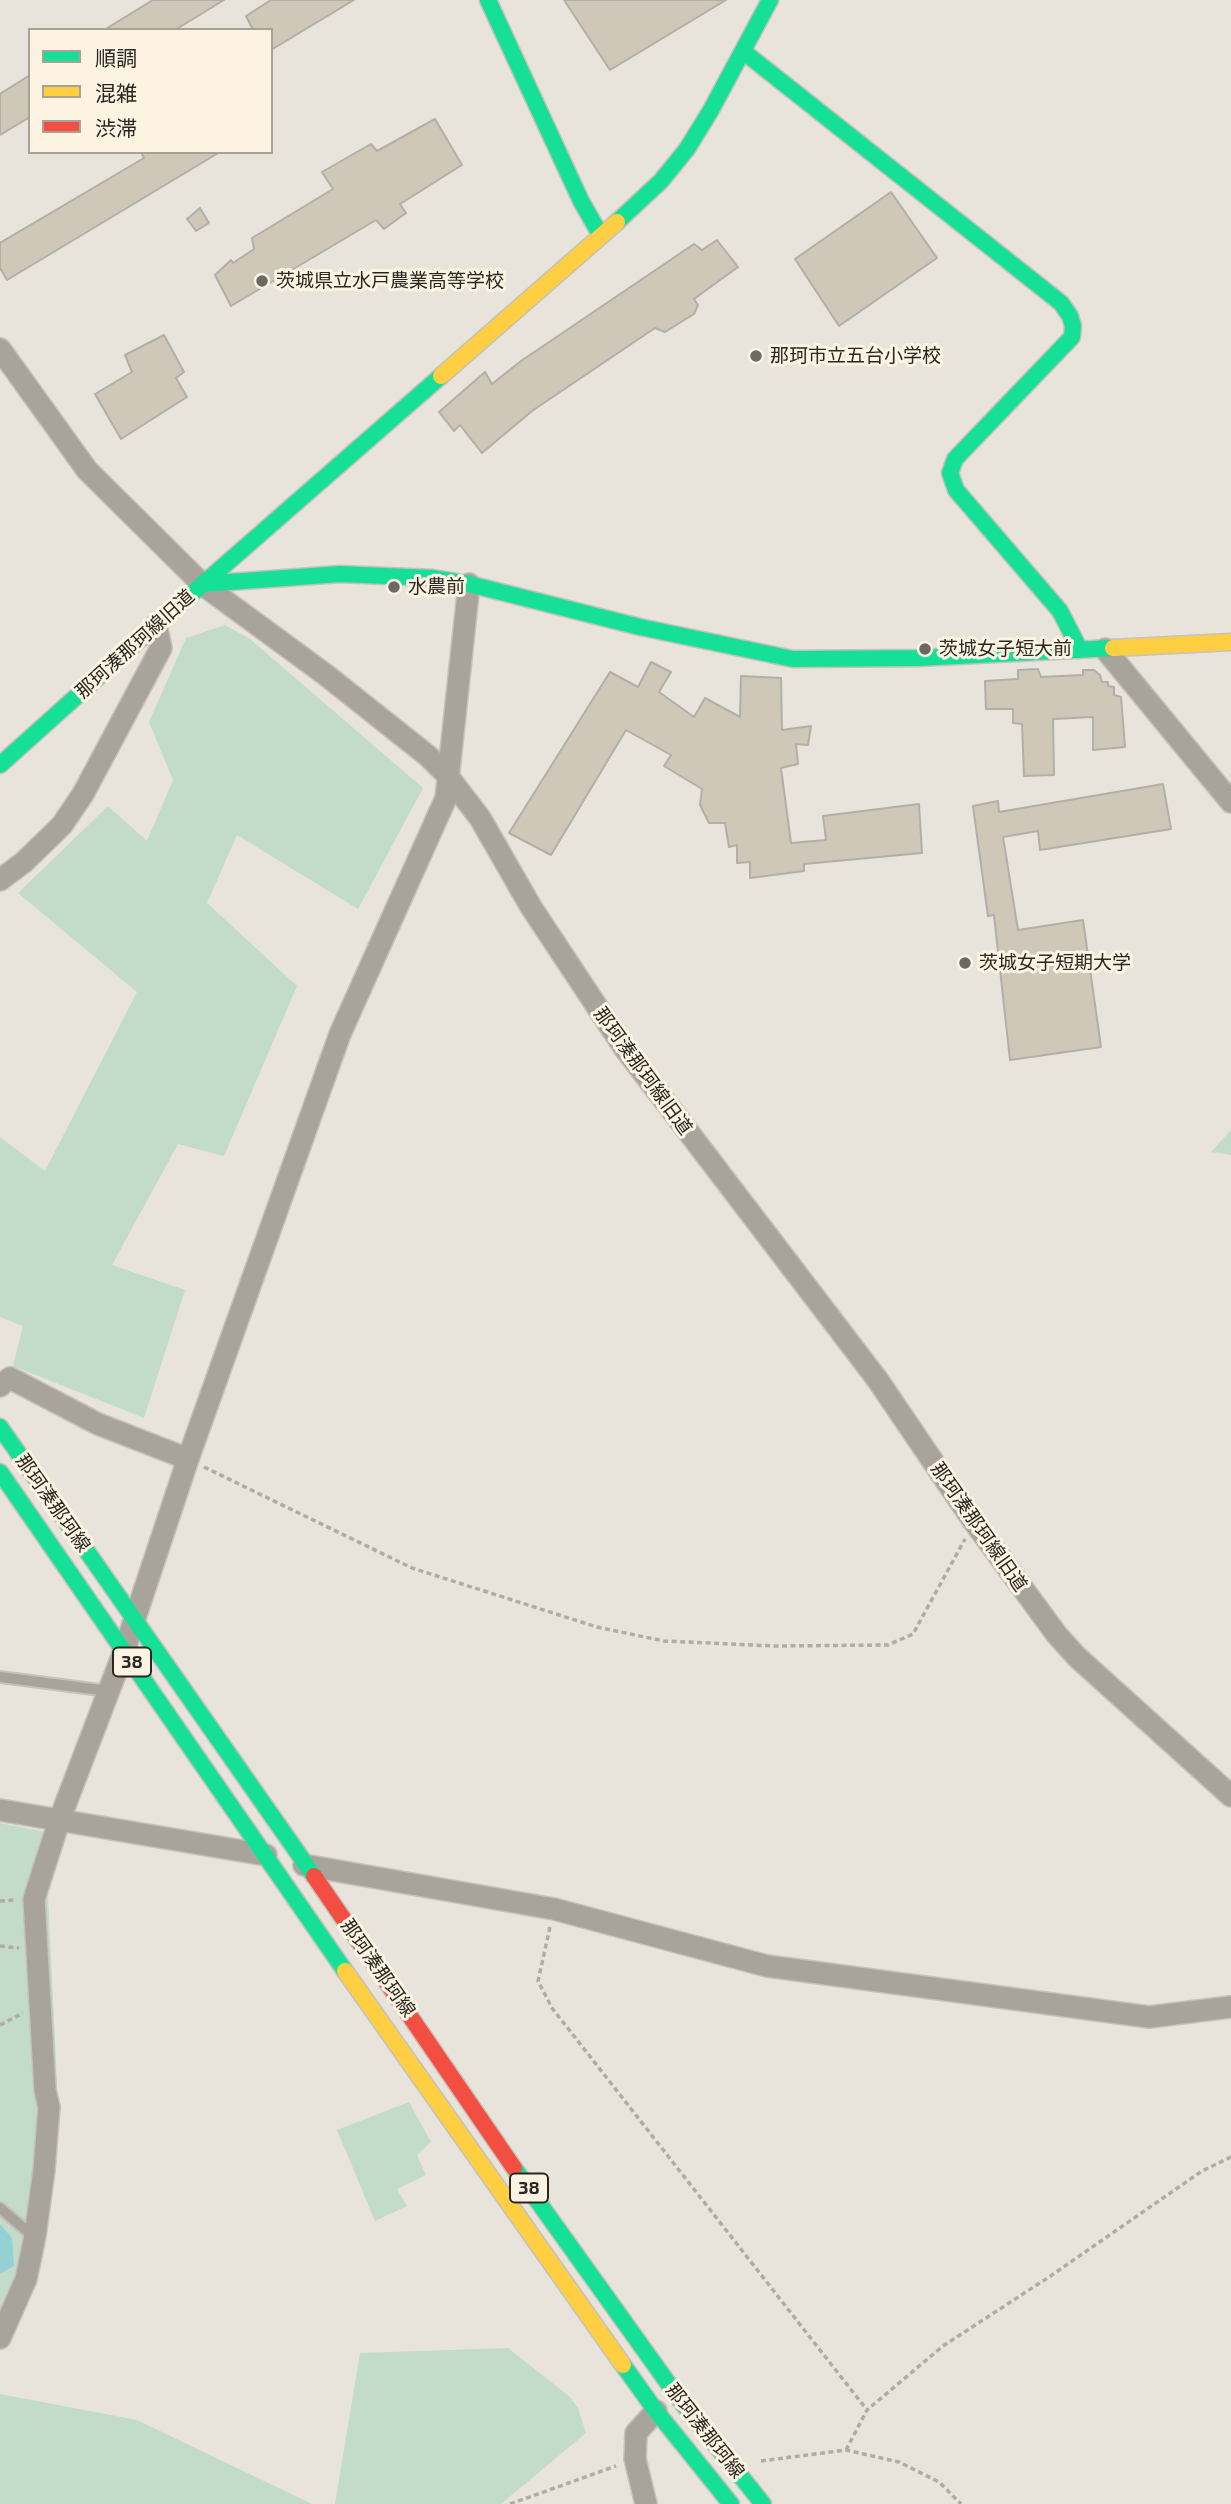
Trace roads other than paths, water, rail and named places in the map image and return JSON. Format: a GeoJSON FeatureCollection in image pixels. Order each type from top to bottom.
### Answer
{"type":"FeatureCollection","features":[{"type":"Feature","properties":{"kind":"street"},"geometry":{"type":"LineString","coordinates":[[488,0],[581,201],[601,236]]}},
{"type":"Feature","properties":{"kind":"street"},"geometry":{"type":"LineString","coordinates":[[202,584],[661,181],[687,149],[744,52],[770,0]]}},
{"type":"Feature","properties":{"kind":"street"},"geometry":{"type":"LineString","coordinates":[[744,52],[1061,303],[1070,316],[1072,337],[955,459],[950,473],[956,490],[1060,611],[1080,650]]}},
{"type":"Feature","properties":{"kind":"street"},"geometry":{"type":"LineString","coordinates":[[0,349],[87,470],[202,584],[340,574],[387,575],[469,584],[640,627],[793,659],[918,658],[1231,642]]}},
{"type":"Feature","properties":{"kind":"street","name":"那珂湊那珂線旧道"},"geometry":{"type":"LineString","coordinates":[[0,765],[202,584],[327,675],[428,756],[447,775],[480,818],[531,906],[625,1049],[877,1379],[974,1522],[1051,1626],[1077,1657],[1231,1796]]}},
{"type":"Feature","properties":{"kind":"street"},"geometry":{"type":"LineString","coordinates":[[0,2338],[26,2279],[44,2170],[48,2107],[34,1899],[59,1821],[124,1651],[188,1460],[340,1034],[446,798],[469,584]]}},
{"type":"Feature","properties":{"kind":"street"},"geometry":{"type":"LineString","coordinates":[[0,880],[24,862],[62,825],[83,794],[161,648],[156,625]]}},
{"type":"Feature","properties":{"kind":"street"},"geometry":{"type":"LineString","coordinates":[[1105,649],[1231,802]]}},
{"type":"Feature","properties":{"kind":"street"},"geometry":{"type":"LineString","coordinates":[[0,1386],[10,1378],[98,1424],[188,1460]]}},
{"type":"Feature","properties":{"kind":"street","name":"那珂湊那珂線"},"geometry":{"type":"LineString","coordinates":[[0,1427],[415,2020],[526,2184],[682,2404],[763,2504]]}},
{"type":"Feature","properties":{"kind":"street","name":"那珂湊那珂線"},"geometry":{"type":"LineString","coordinates":[[0,1472],[262,1854],[656,2411],[731,2504]]}},
{"type":"Feature","properties":{"kind":"street"},"geometry":{"type":"LineString","coordinates":[[0,1811],[262,1854],[305,1865],[554,1909],[767,1966],[1150,2017],[1231,2007]]}},
{"type":"Feature","properties":{"kind":"street"},"geometry":{"type":"LineString","coordinates":[[646,2504],[635,2459],[636,2433],[656,2411]]}},
{"type":"Feature","properties":{"kind":"lane"},"geometry":{"type":"LineString","coordinates":[[0,1676],[108,1691]]}},
{"type":"Feature","properties":{"kind":"lane"},"geometry":{"type":"LineString","coordinates":[[0,2208],[27,2231]]}},
{"type":"Feature","properties":{"kind":"water"},"geometry":{"type":"Polygon","coordinates":[[[0,2224],[12,2238],[14,2266],[0,2274],[0,2224]]]}},
{"type":"Feature","properties":{"kind":"place","name":"茨城県立水戸農業高等学校"},"geometry":{"type":"Point","coordinates":[262,281]}},
{"type":"Feature","properties":{"kind":"place","name":"那珂市立五台小学校"},"geometry":{"type":"Point","coordinates":[756,356]}},
{"type":"Feature","properties":{"kind":"place","name":"水農前"},"geometry":{"type":"Point","coordinates":[394,587]}},
{"type":"Feature","properties":{"kind":"place","name":"茨城女子短大前"},"geometry":{"type":"Point","coordinates":[925,649]}},
{"type":"Feature","properties":{"kind":"place","name":"茨城女子短期大学"},"geometry":{"type":"Point","coordinates":[965,963]}}]}
